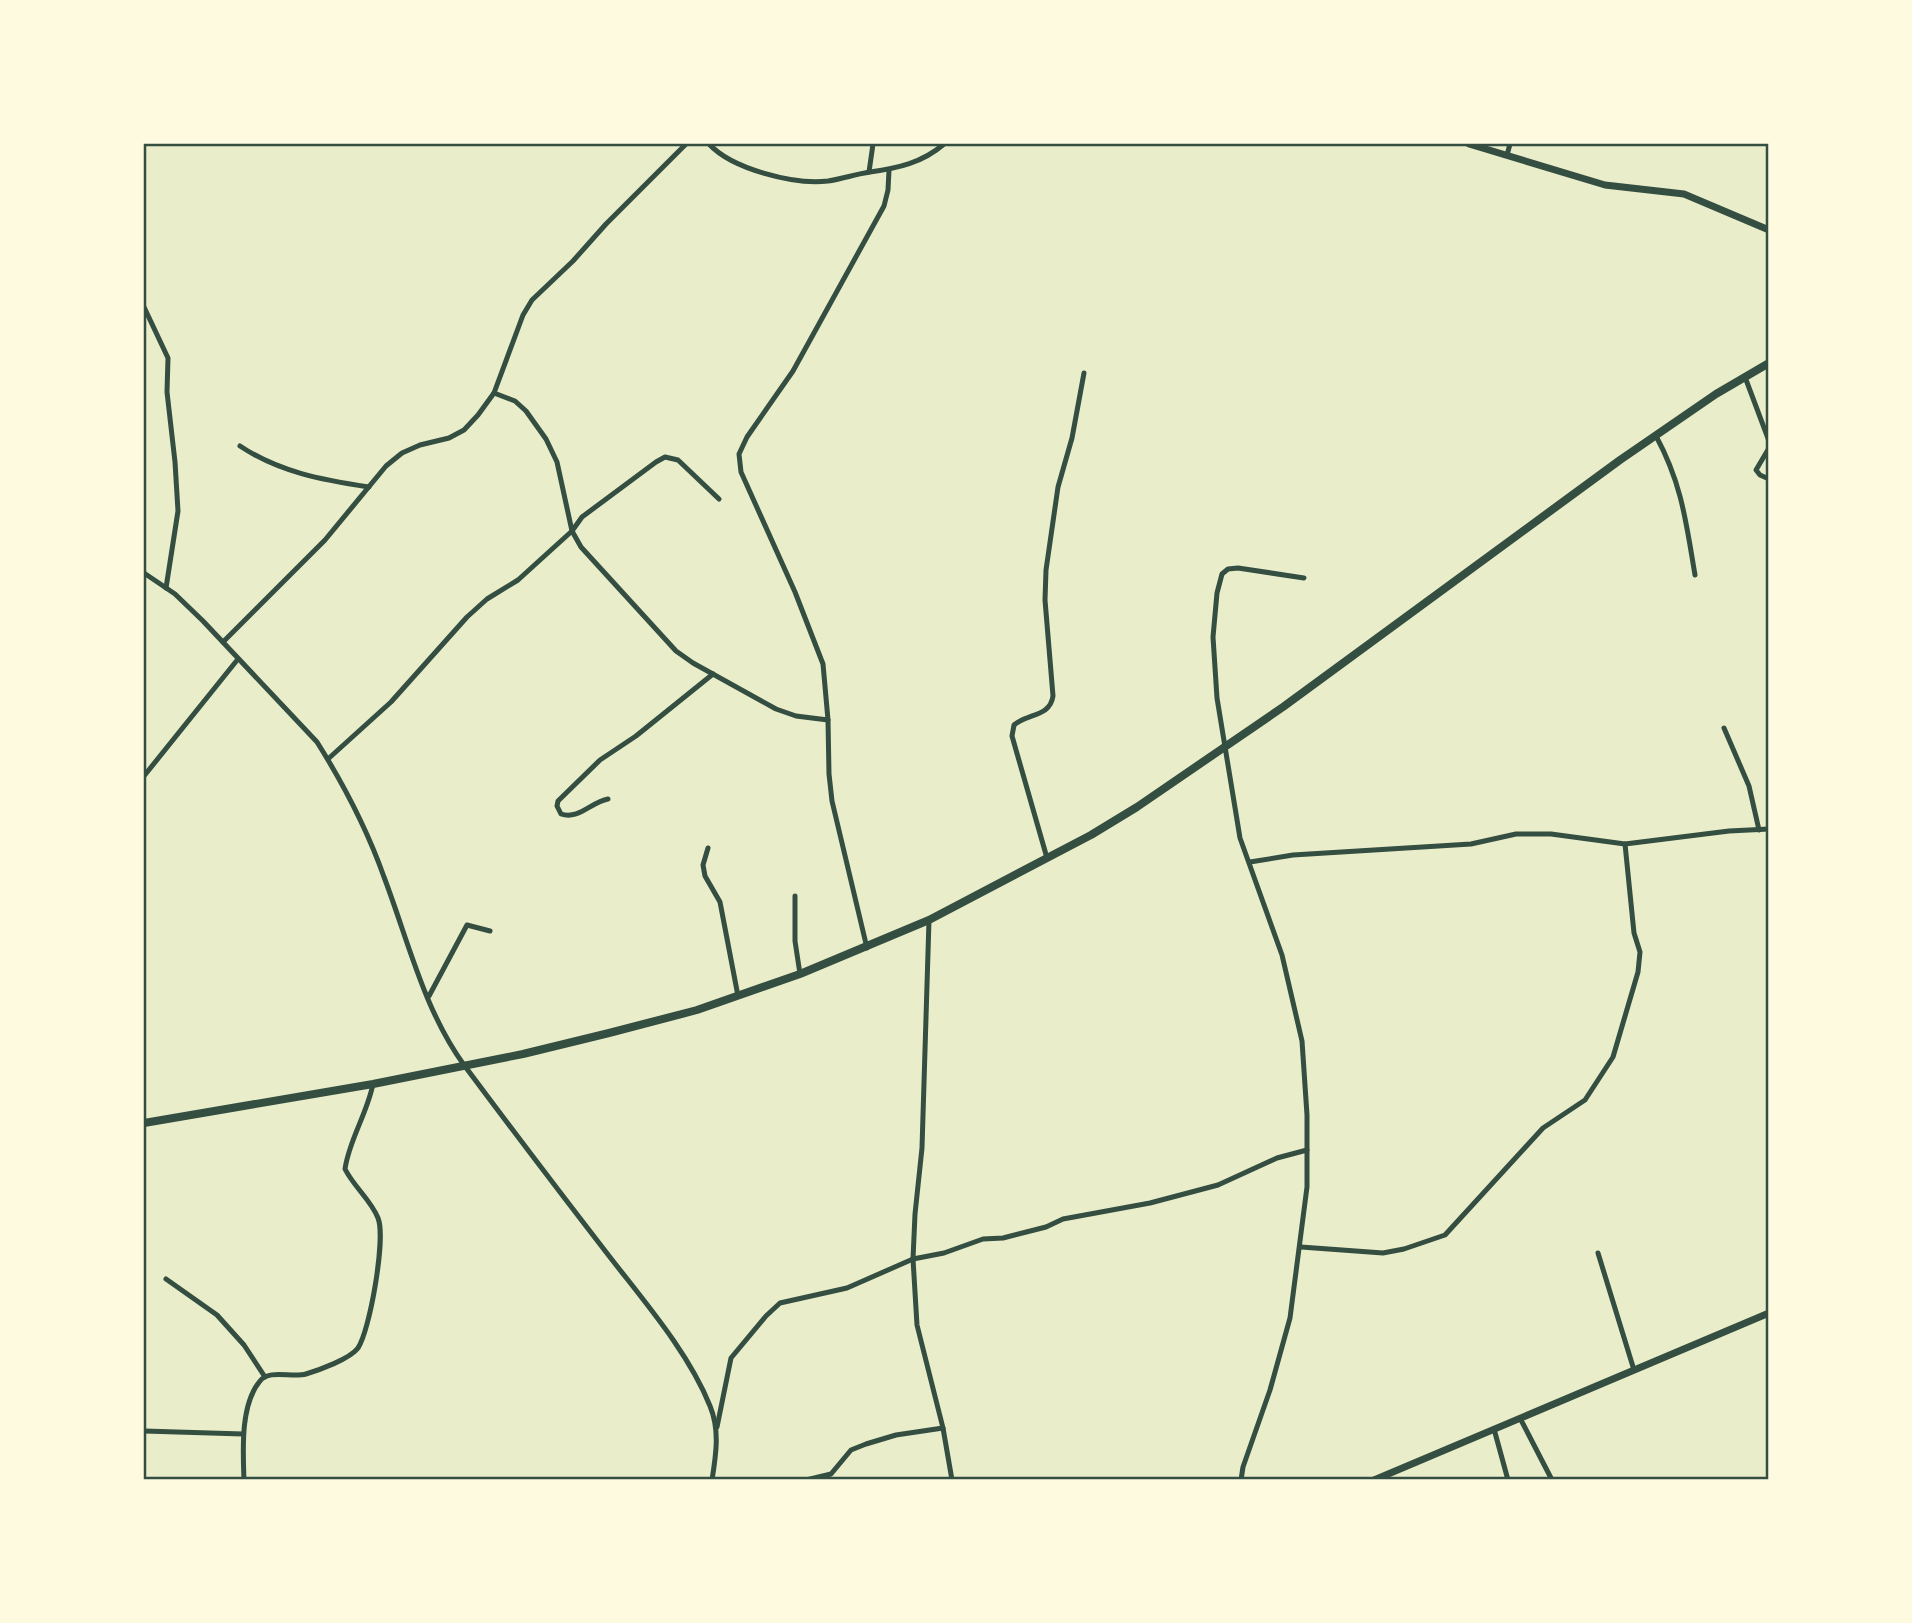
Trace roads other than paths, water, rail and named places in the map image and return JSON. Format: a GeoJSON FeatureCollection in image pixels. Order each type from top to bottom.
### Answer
{"type":"FeatureCollection","features":[{"type":"Feature","properties":{"kind":"main road"},"geometry":{"type":"LineString","coordinates":[[1469,144],[1605,185],[1684,194],[1769,230]]}},
{"type":"Feature","properties":{"kind":"main road"},"geometry":{"type":"LineString","coordinates":[[144,1124],[373,1084],[609,1034],[697,1010],[800,974],[929,920],[1137,807],[1224,748],[1656,436],[1716,394],[1769,363]]}},
{"type":"Feature","properties":{"kind":"main road"},"geometry":{"type":"LineString","coordinates":[[1374,1479],[1768,1315]]}},
{"type":"Feature","properties":{"kind":"street"},"geometry":{"type":"LineString","coordinates":[[223,642],[325,540],[386,466],[402,453],[449,438],[464,430],[494,393],[523,315],[532,300],[686,144]]}},
{"type":"Feature","properties":{"kind":"street"},"geometry":{"type":"LineString","coordinates":[[709,144],[727,157],[778,178],[804,182],[828,181],[889,170],[918,161],[944,144]]}},
{"type":"Feature","properties":{"kind":"street"},"geometry":{"type":"LineString","coordinates":[[869,172],[873,144]]}},
{"type":"Feature","properties":{"kind":"street"},"geometry":{"type":"LineString","coordinates":[[1507,155],[1510,144]]}},
{"type":"Feature","properties":{"kind":"street"},"geometry":{"type":"LineString","coordinates":[[867,947],[832,801],[823,664],[795,592],[741,472],[739,454],[757,421],[793,372],[884,206],[889,170]]}},
{"type":"Feature","properties":{"kind":"street"},"geometry":{"type":"LineString","coordinates":[[144,307],[168,358],[167,391],[176,462],[178,511],[166,588]]}},
{"type":"Feature","properties":{"kind":"street"},"geometry":{"type":"LineString","coordinates":[[1047,858],[1012,736],[1014,725],[1021,719],[1044,712],[1052,704],[1045,600],[1046,570],[1058,487],[1075,425],[1084,373]]}},
{"type":"Feature","properties":{"kind":"street"},"geometry":{"type":"LineString","coordinates":[[1745,377],[1769,441]]}},
{"type":"Feature","properties":{"kind":"street"},"geometry":{"type":"LineString","coordinates":[[494,393],[515,401],[526,411],[546,439],[557,462],[572,531],[581,547],[611,583],[676,651],[776,709],[796,716],[828,720]]}},
{"type":"Feature","properties":{"kind":"street"},"geometry":{"type":"LineString","coordinates":[[1656,436],[1679,486],[1695,575]]}},
{"type":"Feature","properties":{"kind":"street"},"geometry":{"type":"LineString","coordinates":[[240,446],[256,457],[300,475],[369,487]]}},
{"type":"Feature","properties":{"kind":"street"},"geometry":{"type":"LineString","coordinates":[[1769,448],[1756,470],[1769,479]]}},
{"type":"Feature","properties":{"kind":"street"},"geometry":{"type":"LineString","coordinates":[[328,759],[391,702],[467,617],[487,599],[518,580],[572,531],[582,517],[664,457],[678,460],[719,499]]}},
{"type":"Feature","properties":{"kind":"street"},"geometry":{"type":"LineString","coordinates":[[1241,1479],[1290,1318],[1307,1187],[1307,1115],[1302,1041],[1282,955],[1240,838],[1224,748],[1214,659],[1217,593],[1222,574],[1228,569],[1238,568],[1304,578]]}},
{"type":"Feature","properties":{"kind":"street"},"geometry":{"type":"LineString","coordinates":[[144,573],[166,588],[203,621],[317,742],[328,759],[356,807],[440,1029],[692,1370],[711,1407],[716,1430],[717,1449],[712,1479]]}},
{"type":"Feature","properties":{"kind":"street"},"geometry":{"type":"LineString","coordinates":[[144,776],[238,659]]}},
{"type":"Feature","properties":{"kind":"street"},"geometry":{"type":"LineString","coordinates":[[608,799],[598,801],[569,817],[561,814],[557,807],[558,801],[600,760],[713,674]]}},
{"type":"Feature","properties":{"kind":"street"},"geometry":{"type":"LineString","coordinates":[[1724,728],[1749,786],[1759,830]]}},
{"type":"Feature","properties":{"kind":"street"},"geometry":{"type":"LineString","coordinates":[[1250,862],[1293,855],[1471,844],[1516,834],[1551,834],[1625,844],[1769,829]]}},
{"type":"Feature","properties":{"kind":"street"},"geometry":{"type":"LineString","coordinates":[[1301,1247],[1382,1253],[1404,1250],[1445,1235],[1544,1128],[1585,1100],[1613,1057],[1638,972],[1640,952],[1634,933],[1625,844]]}},
{"type":"Feature","properties":{"kind":"street"},"geometry":{"type":"LineString","coordinates":[[708,848],[703,865],[705,876],[720,901],[738,996]]}},
{"type":"Feature","properties":{"kind":"street"},"geometry":{"type":"LineString","coordinates":[[795,896],[800,974]]}},
{"type":"Feature","properties":{"kind":"street"},"geometry":{"type":"LineString","coordinates":[[929,920],[922,1147],[913,1259],[917,1325],[943,1428],[952,1479]]}},
{"type":"Feature","properties":{"kind":"street"},"geometry":{"type":"LineString","coordinates":[[428,997],[464,928],[467,925],[490,930]]}},
{"type":"Feature","properties":{"kind":"street"},"geometry":{"type":"LineString","coordinates":[[244,1479],[243,1434],[252,1397],[259,1382],[265,1377],[292,1377],[351,1355],[358,1348],[365,1332],[381,1240],[379,1219],[345,1169],[347,1156],[370,1101],[373,1084]]}},
{"type":"Feature","properties":{"kind":"street"},"geometry":{"type":"LineString","coordinates":[[716,1430],[731,1359],[776,1306],[847,1288],[913,1259],[1046,1227],[1063,1219],[1184,1195],[1218,1185],[1277,1158],[1307,1150]]}},
{"type":"Feature","properties":{"kind":"street"},"geometry":{"type":"LineString","coordinates":[[1598,1253],[1634,1370]]}},
{"type":"Feature","properties":{"kind":"street"},"geometry":{"type":"LineString","coordinates":[[166,1279],[217,1315],[244,1345],[265,1377]]}},
{"type":"Feature","properties":{"kind":"street"},"geometry":{"type":"LineString","coordinates":[[1520,1418],[1552,1479]]}},
{"type":"Feature","properties":{"kind":"street"},"geometry":{"type":"LineString","coordinates":[[806,1479],[831,1474],[852,1450],[866,1444],[896,1435],[943,1428]]}},
{"type":"Feature","properties":{"kind":"street"},"geometry":{"type":"LineString","coordinates":[[1494,1429],[1508,1479]]}},
{"type":"Feature","properties":{"kind":"street"},"geometry":{"type":"LineString","coordinates":[[144,1431],[243,1434]]}}]}
